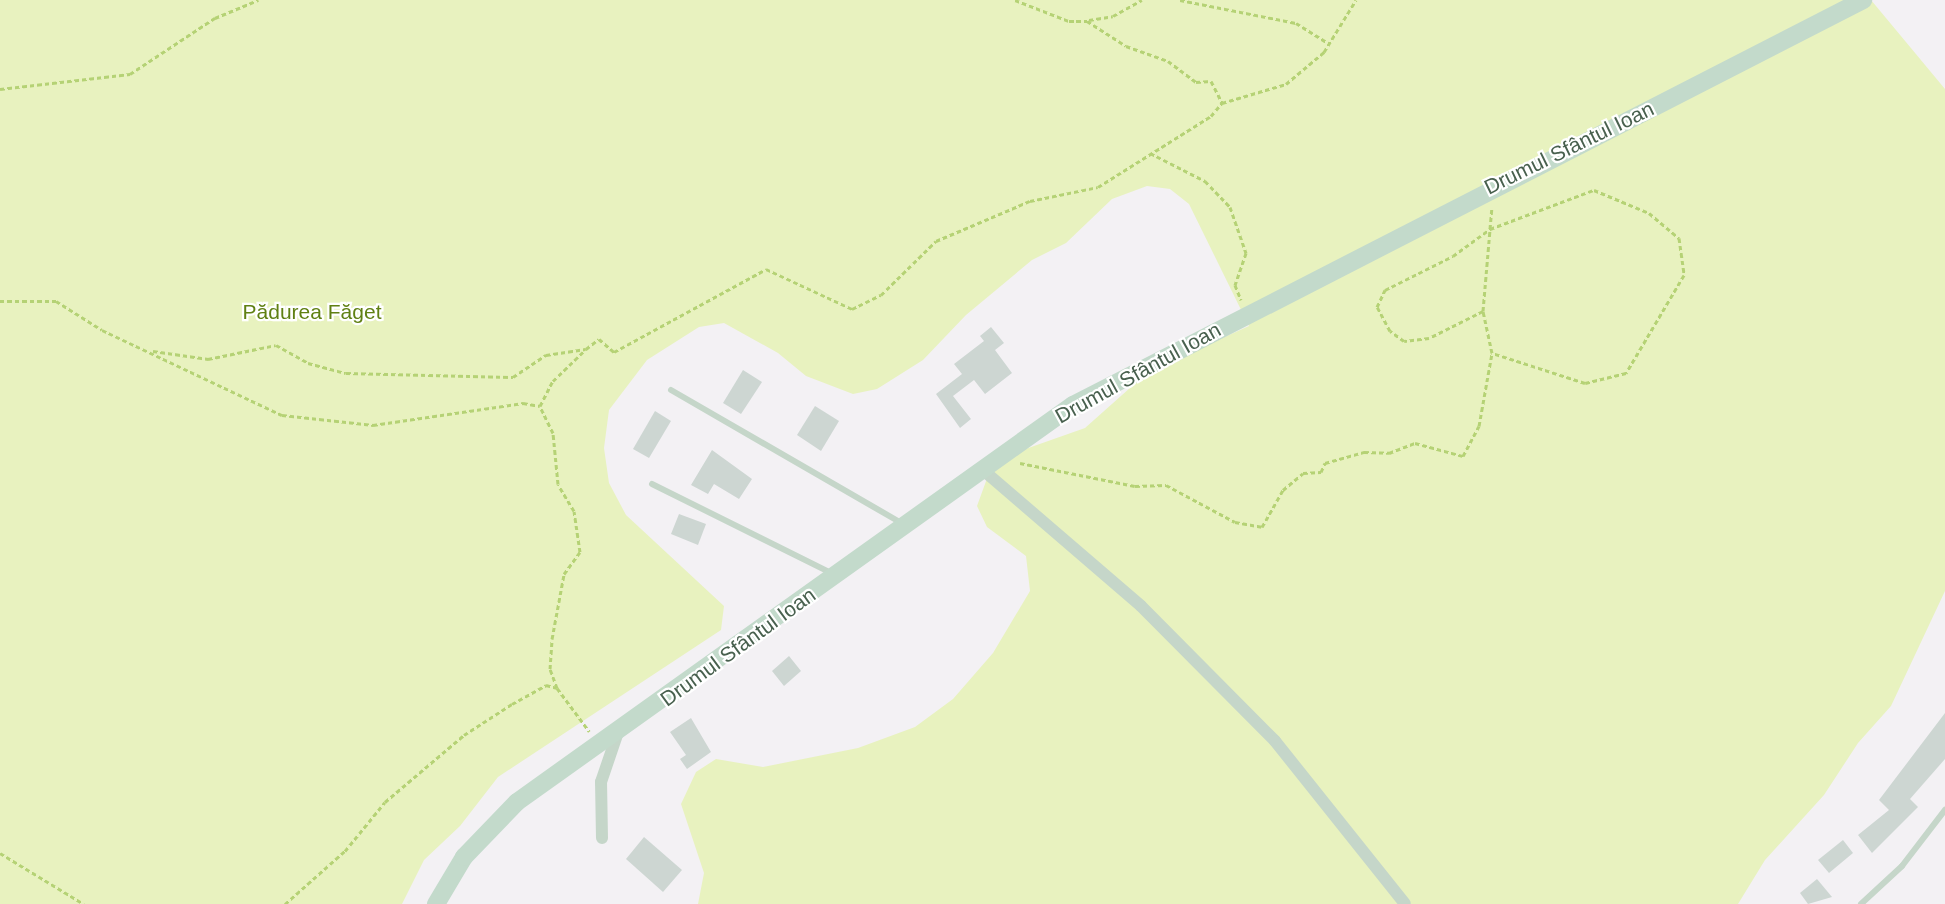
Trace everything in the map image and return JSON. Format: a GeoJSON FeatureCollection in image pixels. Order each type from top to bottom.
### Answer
{"type":"FeatureCollection","features":[{"type":"Feature","properties":{"kind":"main road","name":"Drumul Sfântul Ioan"},"geometry":{"type":"LineString","coordinates":[[436,904],[464,857],[497,820],[598,744],[618,732],[1072,405],[1487,189],[1863,0]]}},
{"type":"Feature","properties":{"kind":"street"},"geometry":{"type":"LineString","coordinates":[[983,470],[1141,606],[1275,741],[1405,904]]}},
{"type":"Feature","properties":{"kind":"street"},"geometry":{"type":"LineString","coordinates":[[603,838],[601,782],[618,732]]}},
{"type":"Feature","properties":{"kind":"lane"},"geometry":{"type":"LineString","coordinates":[[671,390],[906,525]]}},
{"type":"Feature","properties":{"kind":"lane"},"geometry":{"type":"LineString","coordinates":[[652,484],[836,576]]}},
{"type":"Feature","properties":{"kind":"lane"},"geometry":{"type":"LineString","coordinates":[[1861,904],[1902,866],[1945,810]]}},
{"type":"Feature","properties":{"kind":"path"},"geometry":{"type":"LineString","coordinates":[[0,89],[130,74],[215,18],[258,0]]}},
{"type":"Feature","properties":{"kind":"path"},"geometry":{"type":"LineString","coordinates":[[1015,0],[1068,21],[1087,21],[1113,16],[1142,0]]}},
{"type":"Feature","properties":{"kind":"path"},"geometry":{"type":"LineString","coordinates":[[1180,0],[1296,22],[1328,43]]}},
{"type":"Feature","properties":{"kind":"path"},"geometry":{"type":"LineString","coordinates":[[540,406],[553,381],[599,339],[614,352],[766,269],[852,309],[881,296],[936,241],[1030,201],[1085,192],[1211,116],[1222,103],[1286,84],[1311,67],[1356,0]]}},
{"type":"Feature","properties":{"kind":"path"},"geometry":{"type":"LineString","coordinates":[[1087,21],[1126,46],[1168,61],[1196,82],[1211,81],[1222,103]]}},
{"type":"Feature","properties":{"kind":"path"},"geometry":{"type":"LineString","coordinates":[[1150,153],[1154,159],[1205,181],[1230,207],[1246,253],[1235,285],[1246,314]]}},
{"type":"Feature","properties":{"kind":"path"},"geometry":{"type":"LineString","coordinates":[[1014,461],[1135,486],[1166,485],[1235,522],[1262,527],[1283,490],[1303,473],[1321,472],[1325,463],[1364,452],[1389,453],[1415,443],[1463,456],[1479,426],[1492,352],[1483,311],[1490,229],[1487,189]]}},
{"type":"Feature","properties":{"kind":"path"},"geometry":{"type":"LineString","coordinates":[[1483,311],[1429,338],[1404,341],[1390,331],[1377,307],[1398,280],[1453,256],[1490,229],[1536,216],[1573,195],[1605,193],[1649,213],[1679,238],[1684,275],[1626,373],[1585,383],[1492,352]]}},
{"type":"Feature","properties":{"kind":"path"},"geometry":{"type":"LineString","coordinates":[[0,301],[56,301],[148,350],[282,415],[373,425],[523,403],[540,406]]}},
{"type":"Feature","properties":{"kind":"path"},"geometry":{"type":"LineString","coordinates":[[148,350],[208,359],[276,345],[308,363],[346,373],[513,377],[546,354],[586,349]]}},
{"type":"Feature","properties":{"kind":"path"},"geometry":{"type":"LineString","coordinates":[[540,406],[553,433],[558,484],[574,511],[580,552],[564,574],[552,639],[550,669],[557,688]]}},
{"type":"Feature","properties":{"kind":"path"},"geometry":{"type":"LineString","coordinates":[[285,904],[345,850],[385,802],[464,735],[546,685],[557,688],[570,698],[598,744]]}},
{"type":"Feature","properties":{"kind":"path"},"geometry":{"type":"LineString","coordinates":[[0,853],[84,904]]}},
{"type":"Feature","properties":{"kind":"green space","name":"Pădurea Făget"},"geometry":{"type":"Polygon","coordinates":[[[0,0],[1871,0],[1945,89],[1945,591],[1891,706],[1858,743],[1824,795],[1765,860],[1738,904],[698,904],[704,873],[681,804],[696,772],[716,759],[763,767],[858,748],[915,727],[953,699],[993,653],[1030,591],[1026,556],[987,527],[977,506],[989,473],[1017,452],[1085,428],[1149,371],[1249,326],[1189,204],[1170,189],[1147,186],[1112,199],[1066,243],[1032,260],[966,315],[923,360],[877,389],[853,394],[806,376],[778,353],[724,323],[699,327],[647,360],[609,410],[604,448],[609,483],[626,515],[724,606],[721,630],[498,777],[460,826],[424,860],[402,904],[0,904],[0,0]]]}},
{"type":"Feature","properties":{"kind":"building"},"geometry":{"type":"Polygon","coordinates":[[[991,327],[1004,343],[995,350],[1012,373],[985,394],[974,380],[953,396],[971,419],[960,428],[936,394],[962,374],[954,364],[984,341],[980,336],[991,327]]]}},
{"type":"Feature","properties":{"kind":"building"},"geometry":{"type":"Polygon","coordinates":[[[743,370],[762,382],[741,414],[723,403],[743,370]]]}},
{"type":"Feature","properties":{"kind":"building"},"geometry":{"type":"Polygon","coordinates":[[[815,406],[839,421],[821,451],[797,435],[815,406]]]}},
{"type":"Feature","properties":{"kind":"building"},"geometry":{"type":"Polygon","coordinates":[[[655,411],[671,421],[649,458],[633,449],[655,411]]]}},
{"type":"Feature","properties":{"kind":"building"},"geometry":{"type":"Polygon","coordinates":[[[712,450],[752,479],[739,499],[714,484],[708,494],[691,485],[712,450]]]}},
{"type":"Feature","properties":{"kind":"building"},"geometry":{"type":"Polygon","coordinates":[[[679,514],[706,524],[698,545],[671,534],[679,514]]]}},
{"type":"Feature","properties":{"kind":"building"},"geometry":{"type":"Polygon","coordinates":[[[789,656],[801,671],[784,686],[772,671],[789,656]]]}},
{"type":"Feature","properties":{"kind":"building"},"geometry":{"type":"Polygon","coordinates":[[[1945,713],[1945,759],[1910,799],[1918,807],[1872,853],[1858,835],[1889,810],[1879,800],[1945,713]]]}},
{"type":"Feature","properties":{"kind":"building"},"geometry":{"type":"Polygon","coordinates":[[[691,718],[711,752],[687,769],[680,759],[686,755],[670,732],[691,718]]]}},
{"type":"Feature","properties":{"kind":"building"},"geometry":{"type":"Polygon","coordinates":[[[644,837],[682,870],[663,892],[626,859],[644,837]]]}},
{"type":"Feature","properties":{"kind":"building"},"geometry":{"type":"Polygon","coordinates":[[[1843,840],[1853,853],[1829,873],[1818,860],[1843,840]]]}},
{"type":"Feature","properties":{"kind":"building"},"geometry":{"type":"Polygon","coordinates":[[[1817,879],[1832,897],[1808,904],[1800,893],[1817,879]]]}}]}
